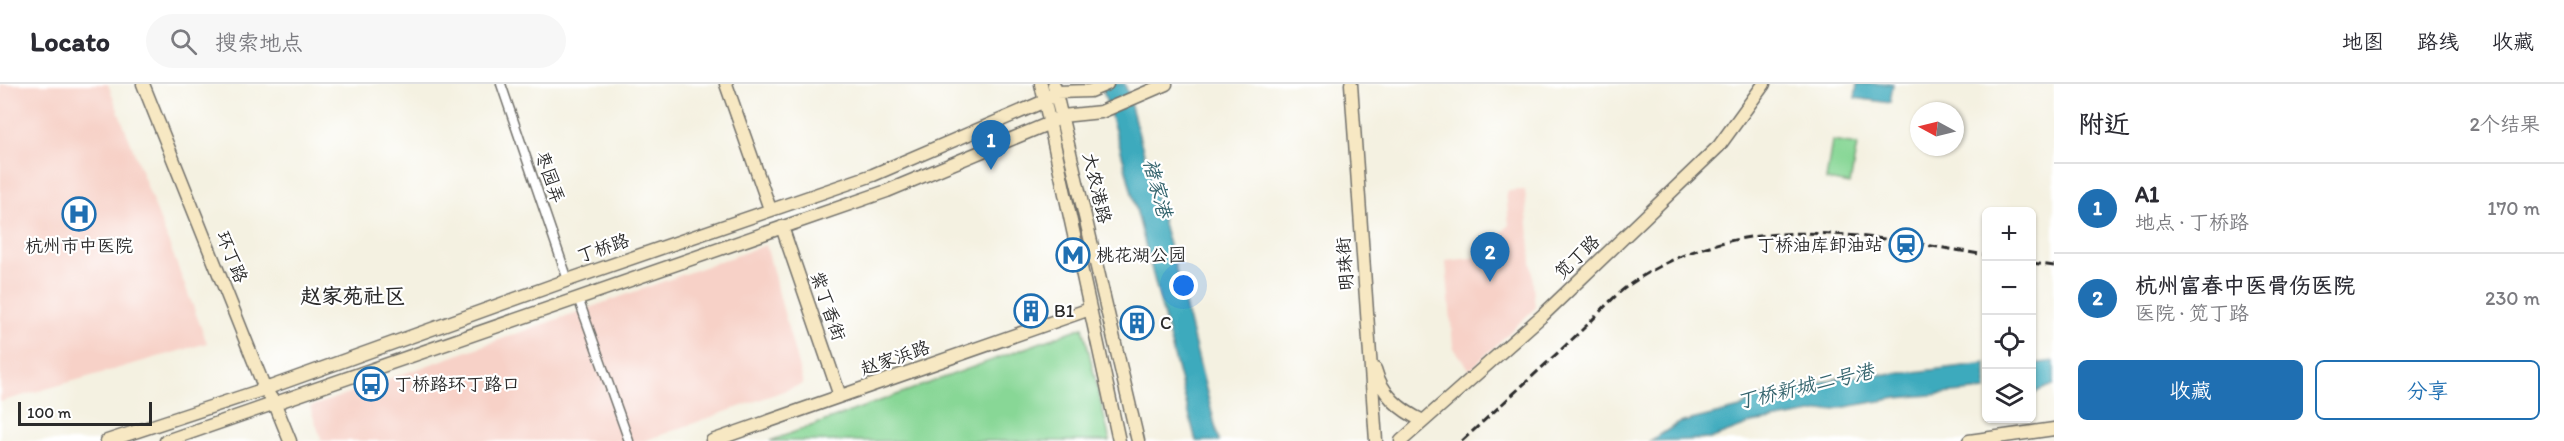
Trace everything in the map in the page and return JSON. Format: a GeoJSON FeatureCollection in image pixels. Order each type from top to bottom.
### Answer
{"type":"FeatureCollection","features":[{"type":"Feature","properties":{"kind":"main road","name":"环丁路"},"geometry":{"type":"LineString","coordinates":[[143,84],[265,389],[276,404],[290,441]]}},
{"type":"Feature","properties":{"kind":"main road"},"geometry":{"type":"LineString","coordinates":[[726,84],[770,209]]}},
{"type":"Feature","properties":{"kind":"main road","name":"大农港路"},"geometry":{"type":"LineString","coordinates":[[1041,84],[1119,441]]}},
{"type":"Feature","properties":{"kind":"main road"},"geometry":{"type":"LineString","coordinates":[[1055,88],[1090,91],[1107,84]]}},
{"type":"Feature","properties":{"kind":"main road"},"geometry":{"type":"LineString","coordinates":[[166,441],[887,190],[1062,116],[1101,112],[1166,84]]}},
{"type":"Feature","properties":{"kind":"main road","name":"明珠街"},"geometry":{"type":"LineString","coordinates":[[1351,84],[1376,441]]}},
{"type":"Feature","properties":{"kind":"main road","name":"笕丁路"},"geometry":{"type":"LineString","coordinates":[[1401,441],[1543,315],[1719,146],[1764,84]]}},
{"type":"Feature","properties":{"kind":"main road","name":"丁桥路"},"geometry":{"type":"LineString","coordinates":[[107,441],[265,389],[568,280],[873,175],[1045,101],[1055,88]]}},
{"type":"Feature","properties":{"kind":"main road","name":"大农港路"},"geometry":{"type":"LineString","coordinates":[[1055,88],[1138,441]]}},
{"type":"Feature","properties":{"kind":"main road","name":"紫丁香街"},"geometry":{"type":"LineString","coordinates":[[782,227],[840,396]]}},
{"type":"Feature","properties":{"kind":"main road","name":"赵家浜路"},"geometry":{"type":"LineString","coordinates":[[712,441],[1090,309]]}},
{"type":"Feature","properties":{"kind":"main road"},"geometry":{"type":"LineString","coordinates":[[1369,349],[1377,376],[1387,396],[1404,412],[1423,421]]}},
{"type":"Feature","properties":{"kind":"main road"},"geometry":{"type":"LineString","coordinates":[[1969,441],[2054,429]]}},
{"type":"Feature","properties":{"kind":"street","name":"枣园弄"},"geometry":{"type":"LineString","coordinates":[[501,84],[568,280]]}},
{"type":"Feature","properties":{"kind":"street"},"geometry":{"type":"LineString","coordinates":[[578,298],[629,441]]}},
{"type":"Feature","properties":{"kind":"shaded area","name":"杭州市中医院"},"geometry":{"type":"Polygon","coordinates":[[[0,84],[108,84],[207,343],[0,402],[0,84]]]}},
{"type":"Feature","properties":{"kind":"shaded area"},"geometry":{"type":"Polygon","coordinates":[[[1525,190],[1535,308],[1470,370],[1453,347],[1446,261],[1479,257],[1509,225],[1506,191],[1525,190]]]}},
{"type":"Feature","properties":{"kind":"shaded area"},"geometry":{"type":"Polygon","coordinates":[[[766,245],[803,384],[644,441],[322,441],[310,407],[766,245]]]}},
{"type":"Feature","properties":{"kind":"green space"},"geometry":{"type":"Polygon","coordinates":[[[1832,141],[1857,145],[1850,184],[1826,180],[1832,141]]]}},
{"type":"Feature","properties":{"kind":"green space"},"geometry":{"type":"Polygon","coordinates":[[[1083,327],[1110,441],[770,441],[1083,327]]]}},
{"type":"Feature","properties":{"kind":"water"},"geometry":{"type":"Polygon","coordinates":[[[1101,84],[1125,84],[1180,285],[1219,441],[1196,441],[1120,147],[1101,84]]]}},
{"type":"Feature","properties":{"kind":"water"},"geometry":{"type":"Polygon","coordinates":[[[1857,84],[1893,84],[1890,103],[1855,98],[1857,84]]]}},
{"type":"Feature","properties":{"kind":"water"},"geometry":{"type":"Polygon","coordinates":[[[2054,361],[2054,385],[2036,393],[2036,369],[2036,363],[2054,361]]]}},
{"type":"Feature","properties":{"kind":"water"},"geometry":{"type":"Polygon","coordinates":[[[1982,364],[1982,390],[1897,398],[1752,423],[1710,439],[1650,441],[1679,423],[1740,408],[1754,399],[1843,377],[1914,372],[1982,364]]]}},
{"type":"Feature","properties":{"kind":"railway"},"geometry":{"type":"LineString","coordinates":[[1462,441],[1623,290],[1671,260],[1715,245],[1758,236],[1803,233],[1894,240],[1982,254]]}},
{"type":"Feature","properties":{"kind":"railway"},"geometry":{"type":"LineString","coordinates":[[2036,264],[2054,266]]}},
{"type":"Feature","properties":{"kind":"place","name":"A1"},"geometry":{"type":"Point","coordinates":[991,170]}},
{"type":"Feature","properties":{"kind":"place","name":"杭州市中医院"},"geometry":{"type":"Point","coordinates":[79,214]}},
{"type":"Feature","properties":{"kind":"place","name":"丁桥油库卸油站"},"geometry":{"type":"Point","coordinates":[1906,245]}},
{"type":"Feature","properties":{"kind":"place","name":"桃花湖公园"},"geometry":{"type":"Point","coordinates":[1073,255]}},
{"type":"Feature","properties":{"kind":"place","name":"杭州富春中医骨伤医院"},"geometry":{"type":"Point","coordinates":[1490,282]}},
{"type":"Feature","properties":{"kind":"place","name":"B1"},"geometry":{"type":"Point","coordinates":[1031,311]}},
{"type":"Feature","properties":{"kind":"place","name":"C"},"geometry":{"type":"Point","coordinates":[1137,323]}},
{"type":"Feature","properties":{"kind":"place","name":"丁桥路环丁路口"},"geometry":{"type":"Point","coordinates":[371,384]}},
{"type":"Feature","properties":{"kind":"district","name":"赵家苑社区"},"geometry":{"type":"Point","coordinates":[353,295]}},
{"type":"Feature","properties":{"kind":"water label","name":"褚家港"},"geometry":{"type":"Point","coordinates":[1158,188]}},
{"type":"Feature","properties":{"kind":"water label","name":"丁桥新城二号港"},"geometry":{"type":"Point","coordinates":[1805,386]}}]}
